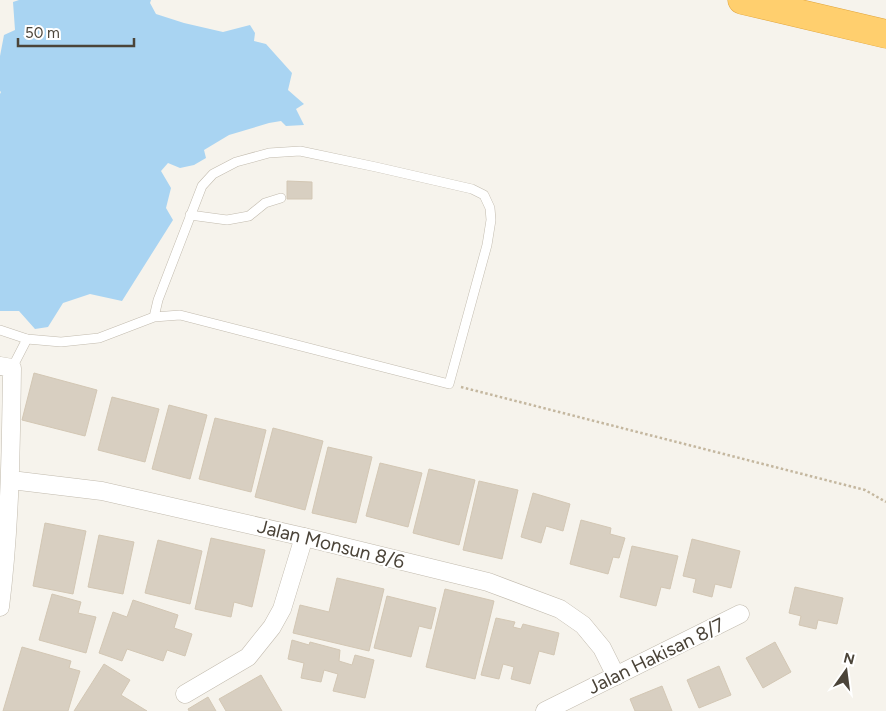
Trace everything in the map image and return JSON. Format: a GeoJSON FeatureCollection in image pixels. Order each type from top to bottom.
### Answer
{"type":"FeatureCollection","features":[{"type":"Feature","properties":{"kind":"highway"},"geometry":{"type":"LineString","coordinates":[[742,0],[886,34]]}},
{"type":"Feature","properties":{"kind":"street"},"geometry":{"type":"LineString","coordinates":[[0,607],[11,480],[6,367]]}},
{"type":"Feature","properties":{"kind":"street","name":"Jalan Monsun 8/6"},"geometry":{"type":"LineString","coordinates":[[11,480],[102,492],[304,537],[488,582],[560,610],[583,625],[602,648],[616,676]]}},
{"type":"Feature","properties":{"kind":"street"},"geometry":{"type":"LineString","coordinates":[[185,694],[248,656],[272,627],[282,609],[304,537]]}},
{"type":"Feature","properties":{"kind":"street","name":"Jalan Hakisan 8/7"},"geometry":{"type":"LineString","coordinates":[[545,711],[740,614]]}},
{"type":"Feature","properties":{"kind":"lane"},"geometry":{"type":"LineString","coordinates":[[0,330],[27,339],[61,342],[99,338],[154,317],[180,314],[449,384],[487,245],[491,220],[490,208],[484,195],[472,190],[300,151],[269,153],[236,162],[213,174],[202,186],[158,300],[154,317]]}},
{"type":"Feature","properties":{"kind":"lane"},"geometry":{"type":"LineString","coordinates":[[190,215],[227,220],[250,216],[265,203],[281,198]]}},
{"type":"Feature","properties":{"kind":"lane"},"geometry":{"type":"LineString","coordinates":[[6,367],[27,339]]}},
{"type":"Feature","properties":{"kind":"path"},"geometry":{"type":"LineString","coordinates":[[449,384],[865,490],[886,502]]}},
{"type":"Feature","properties":{"kind":"water"},"geometry":{"type":"Polygon","coordinates":[[[19,0],[151,0],[150,3],[156,14],[184,23],[223,32],[250,25],[255,33],[254,41],[266,44],[292,73],[288,90],[304,104],[296,109],[304,125],[286,126],[281,121],[269,123],[229,135],[204,150],[206,158],[194,165],[180,168],[168,163],[161,171],[171,188],[166,208],[173,220],[122,301],[90,294],[63,303],[48,327],[35,329],[19,311],[0,311],[0,56],[4,35],[15,30],[13,2],[19,0]]]}},
{"type":"Feature","properties":{"kind":"building"},"geometry":{"type":"Polygon","coordinates":[[[287,181],[312,182],[312,199],[287,199],[287,181]]]}},
{"type":"Feature","properties":{"kind":"building"},"geometry":{"type":"Polygon","coordinates":[[[34,373],[97,390],[85,436],[22,420],[34,373]]]}},
{"type":"Feature","properties":{"kind":"building"},"geometry":{"type":"Polygon","coordinates":[[[112,397],[159,409],[145,462],[98,450],[112,397]]]}},
{"type":"Feature","properties":{"kind":"building"},"geometry":{"type":"Polygon","coordinates":[[[169,405],[207,415],[190,479],[152,469],[169,405]]]}},
{"type":"Feature","properties":{"kind":"building"},"geometry":{"type":"Polygon","coordinates":[[[215,418],[266,430],[251,492],[199,479],[215,418]]]}},
{"type":"Feature","properties":{"kind":"building"},"geometry":{"type":"Polygon","coordinates":[[[273,428],[323,441],[305,510],[255,497],[273,428]]]}},
{"type":"Feature","properties":{"kind":"building"},"geometry":{"type":"Polygon","coordinates":[[[328,447],[372,457],[356,523],[312,513],[328,447]]]}},
{"type":"Feature","properties":{"kind":"building"},"geometry":{"type":"Polygon","coordinates":[[[380,463],[422,473],[408,527],[366,516],[380,463]]]}},
{"type":"Feature","properties":{"kind":"building"},"geometry":{"type":"Polygon","coordinates":[[[429,469],[475,480],[459,545],[413,533],[429,469]]]}},
{"type":"Feature","properties":{"kind":"building"},"geometry":{"type":"Polygon","coordinates":[[[479,481],[518,490],[502,559],[463,550],[479,481]]]}},
{"type":"Feature","properties":{"kind":"building"},"geometry":{"type":"Polygon","coordinates":[[[533,493],[570,504],[563,531],[546,526],[541,543],[521,537],[533,493]]]}},
{"type":"Feature","properties":{"kind":"building"},"geometry":{"type":"Polygon","coordinates":[[[581,520],[611,528],[610,534],[625,538],[619,558],[613,557],[608,574],[570,564],[581,520]]]}},
{"type":"Feature","properties":{"kind":"building"},"geometry":{"type":"Polygon","coordinates":[[[45,523],[86,531],[73,594],[33,586],[45,523]]]}},
{"type":"Feature","properties":{"kind":"building"},"geometry":{"type":"Polygon","coordinates":[[[99,535],[134,542],[123,594],[88,587],[99,535]]]}},
{"type":"Feature","properties":{"kind":"building"},"geometry":{"type":"Polygon","coordinates":[[[211,538],[265,550],[252,607],[234,602],[231,617],[195,609],[211,538]]]}},
{"type":"Feature","properties":{"kind":"building"},"geometry":{"type":"Polygon","coordinates":[[[692,539],[740,551],[731,588],[715,584],[712,597],[693,592],[696,579],[683,576],[692,539]]]}},
{"type":"Feature","properties":{"kind":"building"},"geometry":{"type":"Polygon","coordinates":[[[158,540],[202,551],[190,604],[145,593],[158,540]]]}},
{"type":"Feature","properties":{"kind":"building"},"geometry":{"type":"Polygon","coordinates":[[[632,546],[678,556],[670,589],[661,587],[656,606],[620,597],[632,546]]]}},
{"type":"Feature","properties":{"kind":"building"},"geometry":{"type":"Polygon","coordinates":[[[337,578],[384,589],[369,651],[293,633],[300,605],[329,612],[337,578]]]}},
{"type":"Feature","properties":{"kind":"building"},"geometry":{"type":"Polygon","coordinates":[[[795,587],[843,598],[837,624],[818,620],[816,629],[799,625],[801,616],[789,613],[795,587]]]}},
{"type":"Feature","properties":{"kind":"building"},"geometry":{"type":"Polygon","coordinates":[[[445,589],[494,601],[475,679],[426,667],[445,589]]]}},
{"type":"Feature","properties":{"kind":"building"},"geometry":{"type":"Polygon","coordinates":[[[52,594],[81,602],[78,613],[96,617],[86,653],[39,640],[52,594]]]}},
{"type":"Feature","properties":{"kind":"building"},"geometry":{"type":"Polygon","coordinates":[[[387,596],[436,608],[431,629],[419,626],[411,657],[374,648],[387,596]]]}},
{"type":"Feature","properties":{"kind":"building"},"geometry":{"type":"Polygon","coordinates":[[[133,600],[178,615],[174,628],[192,634],[185,656],[167,650],[163,661],[127,649],[122,661],[99,653],[113,612],[127,617],[133,600]]]}},
{"type":"Feature","properties":{"kind":"building"},"geometry":{"type":"Polygon","coordinates":[[[496,618],[515,622],[513,627],[521,629],[523,624],[559,633],[554,655],[539,651],[530,684],[511,679],[514,667],[503,664],[499,679],[481,675],[496,618]]]}},
{"type":"Feature","properties":{"kind":"building"},"geometry":{"type":"Polygon","coordinates":[[[292,640],[309,645],[310,642],[340,650],[339,661],[352,665],[355,655],[374,660],[365,698],[333,691],[338,674],[324,670],[321,682],[301,678],[304,663],[288,659],[292,640]]]}},
{"type":"Feature","properties":{"kind":"building"},"geometry":{"type":"Polygon","coordinates":[[[775,642],[791,672],[763,688],[746,658],[775,642]]]}},
{"type":"Feature","properties":{"kind":"building"},"geometry":{"type":"Polygon","coordinates":[[[22,647],[71,661],[69,668],[80,671],[68,711],[3,711],[22,647]]]}},
{"type":"Feature","properties":{"kind":"building"},"geometry":{"type":"Polygon","coordinates":[[[104,664],[130,680],[121,695],[147,711],[74,711],[104,664]]]}},
{"type":"Feature","properties":{"kind":"building"},"geometry":{"type":"Polygon","coordinates":[[[719,666],[731,695],[699,708],[687,680],[719,666]]]}},
{"type":"Feature","properties":{"kind":"building"},"geometry":{"type":"Polygon","coordinates":[[[261,675],[282,711],[226,711],[219,699],[261,675]]]}},
{"type":"Feature","properties":{"kind":"building"},"geometry":{"type":"Polygon","coordinates":[[[662,686],[672,711],[635,711],[630,699],[662,686]]]}},
{"type":"Feature","properties":{"kind":"building"},"geometry":{"type":"Polygon","coordinates":[[[208,697],[216,711],[189,711],[188,709],[208,697]]]}}]}
